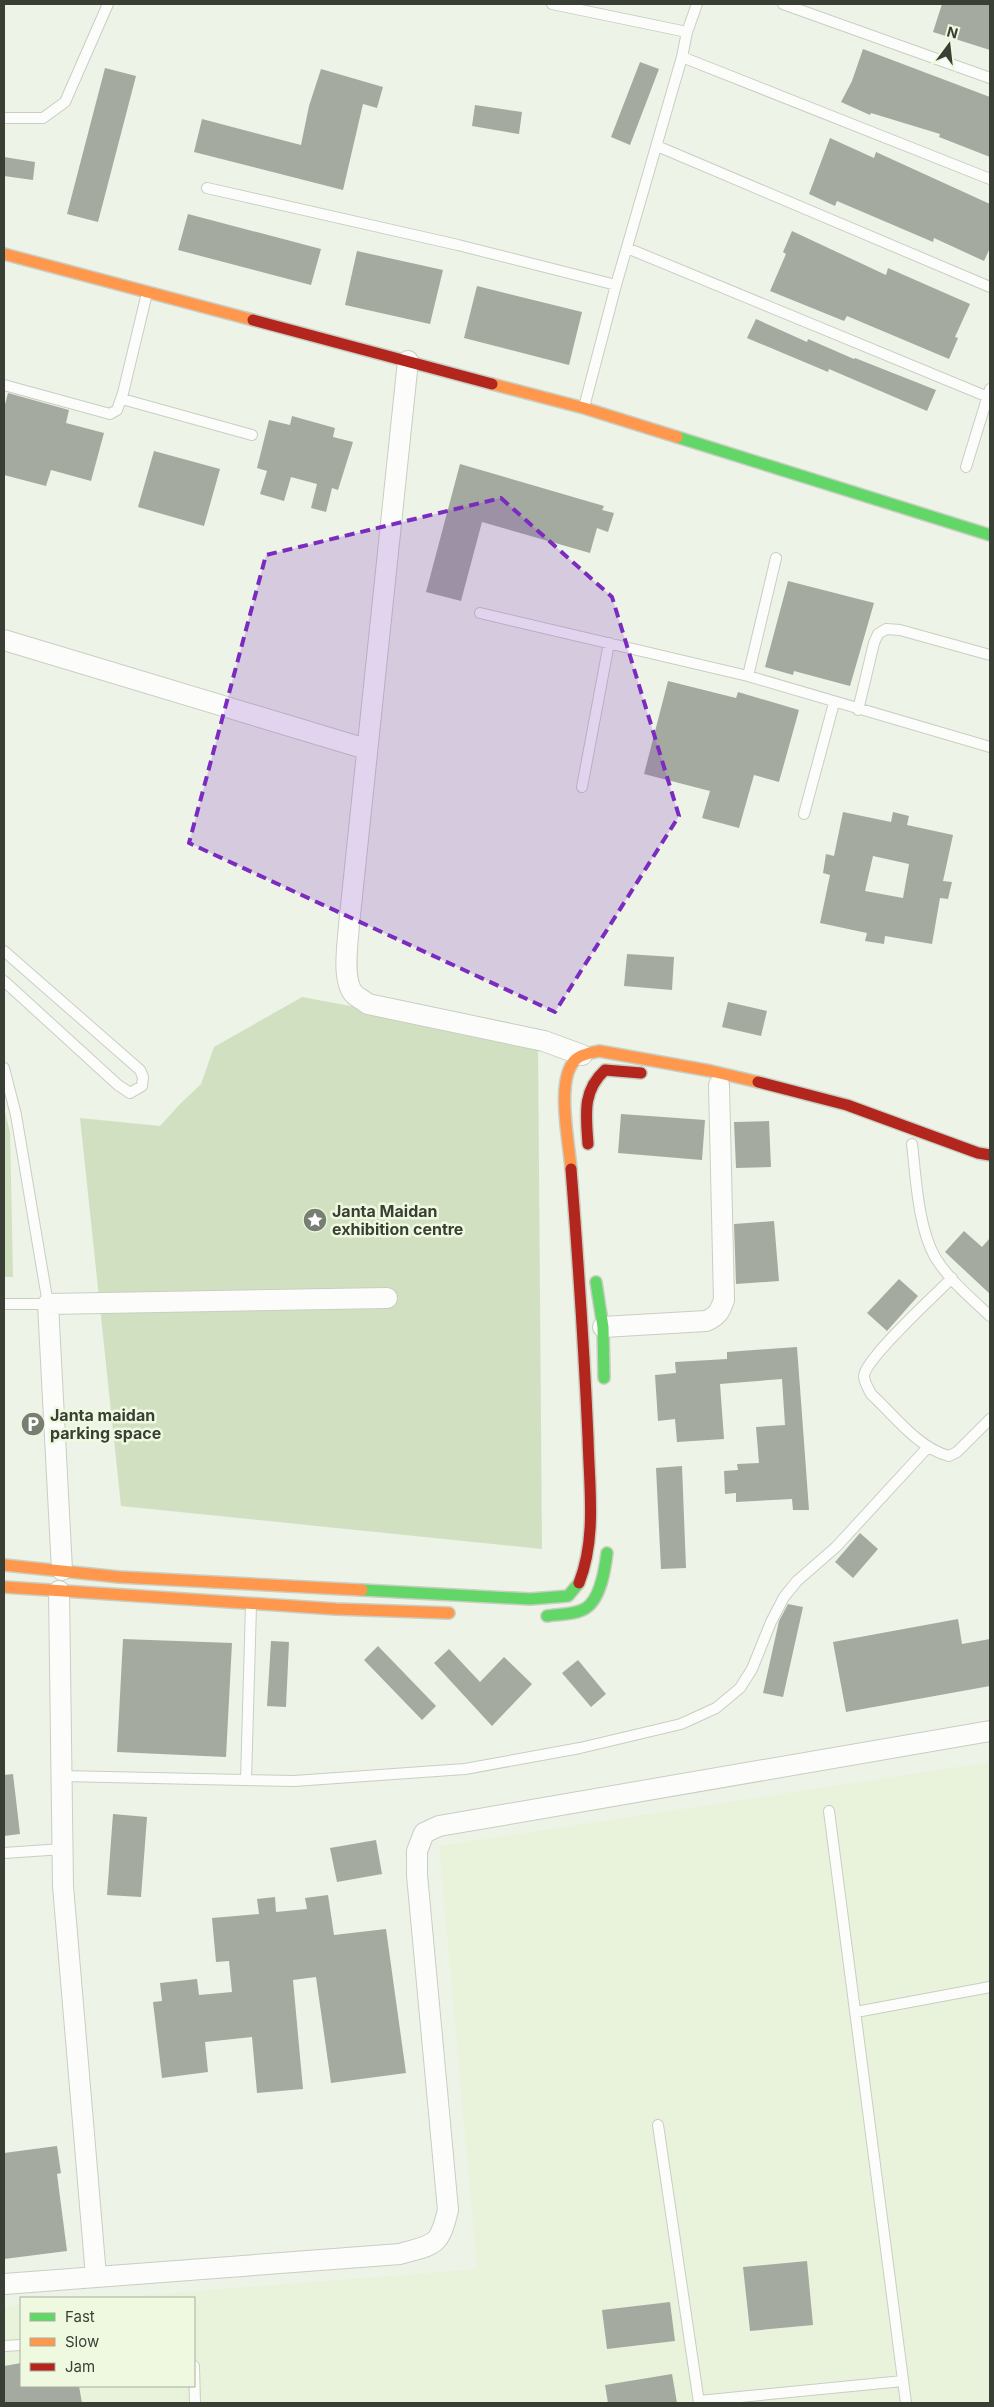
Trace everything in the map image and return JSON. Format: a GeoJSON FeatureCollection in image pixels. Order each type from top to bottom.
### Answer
{"type":"FeatureCollection","features":[{"type":"Feature","properties":{"kind":"street"},"geometry":{"type":"LineString","coordinates":[[4,254],[584,408],[990,535]]}},
{"type":"Feature","properties":{"kind":"street"},"geometry":{"type":"LineString","coordinates":[[408,361],[366,749],[347,968],[350,985],[354,994],[368,1004],[544,1041],[582,1056]]}},
{"type":"Feature","properties":{"kind":"street"},"geometry":{"type":"LineString","coordinates":[[4,640],[366,749]]}},
{"type":"Feature","properties":{"kind":"street"},"geometry":{"type":"LineString","coordinates":[[4,1565],[62,1570],[119,1578],[530,1599],[568,1596],[577,1588],[586,1565],[590,1546],[590,1470],[584,1335],[565,1096],[566,1078],[572,1063],[582,1056],[598,1051],[624,1055],[711,1071],[798,1092],[847,1105],[978,1153],[990,1155]]}},
{"type":"Feature","properties":{"kind":"street"},"geometry":{"type":"LineString","coordinates":[[588,1156],[587,1090],[595,1077],[605,1070],[650,1074]]}},
{"type":"Feature","properties":{"kind":"street"},"geometry":{"type":"LineString","coordinates":[[603,1327],[706,1321],[716,1317],[720,1311],[724,1300],[719,1086]]}},
{"type":"Feature","properties":{"kind":"street"},"geometry":{"type":"LineString","coordinates":[[594,1269],[603,1327],[605,1386]]}},
{"type":"Feature","properties":{"kind":"street"},"geometry":{"type":"LineString","coordinates":[[62,1570],[48,1304],[387,1298]]}},
{"type":"Feature","properties":{"kind":"street"},"geometry":{"type":"LineString","coordinates":[[534,1616],[570,1613],[587,1607],[597,1592],[606,1564],[608,1540]]}},
{"type":"Feature","properties":{"kind":"street"},"geometry":{"type":"LineString","coordinates":[[4,1587],[251,1604],[464,1614]]}},
{"type":"Feature","properties":{"kind":"street"},"geometry":{"type":"LineString","coordinates":[[58,1591],[63,1886],[96,2276]]}},
{"type":"Feature","properties":{"kind":"street"},"geometry":{"type":"LineString","coordinates":[[4,2284],[400,2254],[430,2246],[442,2234],[448,2210],[417,1875],[418,1851],[424,1833],[439,1826],[990,1731]]}},
{"type":"Feature","properties":{"kind":"lane"},"geometry":{"type":"LineString","coordinates":[[4,118],[22,120],[43,118],[65,102],[108,4]]}},
{"type":"Feature","properties":{"kind":"lane"},"geometry":{"type":"LineString","coordinates":[[552,4],[687,32]]}},
{"type":"Feature","properties":{"kind":"lane"},"geometry":{"type":"LineString","coordinates":[[584,408],[616,285],[682,56],[687,32],[698,4]]}},
{"type":"Feature","properties":{"kind":"lane"},"geometry":{"type":"LineString","coordinates":[[784,4],[990,78]]}},
{"type":"Feature","properties":{"kind":"lane"},"geometry":{"type":"LineString","coordinates":[[682,56],[990,179]]}},
{"type":"Feature","properties":{"kind":"lane"},"geometry":{"type":"LineString","coordinates":[[656,146],[990,287]]}},
{"type":"Feature","properties":{"kind":"lane"},"geometry":{"type":"LineString","coordinates":[[207,188],[458,245],[616,285]]}},
{"type":"Feature","properties":{"kind":"lane"},"geometry":{"type":"LineString","coordinates":[[628,248],[989,393],[966,467]]}},
{"type":"Feature","properties":{"kind":"lane"},"geometry":{"type":"LineString","coordinates":[[4,385],[110,414],[117,410],[122,399],[148,292]]}},
{"type":"Feature","properties":{"kind":"lane"},"geometry":{"type":"LineString","coordinates":[[122,399],[252,435]]}},
{"type":"Feature","properties":{"kind":"lane"},"geometry":{"type":"LineString","coordinates":[[748,676],[776,558]]}},
{"type":"Feature","properties":{"kind":"lane"},"geometry":{"type":"LineString","coordinates":[[480,613],[748,676],[834,703],[990,747]]}},
{"type":"Feature","properties":{"kind":"lane"},"geometry":{"type":"LineString","coordinates":[[858,710],[874,643],[878,634],[886,629],[900,630],[990,655]]}},
{"type":"Feature","properties":{"kind":"lane"},"geometry":{"type":"LineString","coordinates":[[582,786],[609,643]]}},
{"type":"Feature","properties":{"kind":"lane"},"geometry":{"type":"LineString","coordinates":[[804,814],[834,703]]}},
{"type":"Feature","properties":{"kind":"lane"},"geometry":{"type":"LineString","coordinates":[[4,951],[140,1070],[143,1077],[142,1086],[130,1093],[118,1085],[4,981]]}},
{"type":"Feature","properties":{"kind":"lane"},"geometry":{"type":"LineString","coordinates":[[4,1068],[18,1124],[48,1304],[4,1304]]}},
{"type":"Feature","properties":{"kind":"lane"},"geometry":{"type":"LineString","coordinates":[[912,1144],[917,1190],[925,1230],[935,1256],[952,1278],[990,1316]]}},
{"type":"Feature","properties":{"kind":"lane"},"geometry":{"type":"LineString","coordinates":[[952,1278],[874,1357],[864,1375],[871,1394],[928,1447],[949,1456],[957,1452],[990,1419]]}},
{"type":"Feature","properties":{"kind":"lane"},"geometry":{"type":"LineString","coordinates":[[61,1776],[294,1781],[465,1769],[580,1748],[680,1724],[716,1708],[740,1688],[748,1675],[784,1597],[797,1581],[836,1547],[928,1447]]}},
{"type":"Feature","properties":{"kind":"lane"},"geometry":{"type":"LineString","coordinates":[[246,1780],[251,1604]]}},
{"type":"Feature","properties":{"kind":"lane"},"geometry":{"type":"LineString","coordinates":[[829,1812],[906,2403]]}},
{"type":"Feature","properties":{"kind":"lane"},"geometry":{"type":"LineString","coordinates":[[4,1853],[63,1849]]}},
{"type":"Feature","properties":{"kind":"lane"},"geometry":{"type":"LineString","coordinates":[[856,2012],[990,1987]]}},
{"type":"Feature","properties":{"kind":"lane"},"geometry":{"type":"LineString","coordinates":[[658,2125],[699,2402],[903,2381]]}},
{"type":"Feature","properties":{"kind":"lane"},"geometry":{"type":"LineString","coordinates":[[4,2346],[20,2345]]}},
{"type":"Feature","properties":{"kind":"lane"},"geometry":{"type":"LineString","coordinates":[[195,2387],[195,2403]]}},
{"type":"Feature","properties":{"kind":"highlighted area"},"geometry":{"type":"Polygon","coordinates":[[[501,498],[612,597],[679,816],[555,1012],[189,843],[266,555],[501,498]]]}},
{"type":"Feature","properties":{"kind":"shaded area","name":"Janta Maidan exhibition centre"},"geometry":{"type":"Polygon","coordinates":[[[302,997],[538,1041],[542,1549],[121,1506],[80,1118],[160,1126],[201,1084],[214,1047],[302,997]]]}},
{"type":"Feature","properties":{"kind":"shaded area"},"geometry":{"type":"Polygon","coordinates":[[[4,1108],[10,1132],[13,1277],[4,1277],[4,1108]]]}},
{"type":"Feature","properties":{"kind":"shaded area"},"geometry":{"type":"Polygon","coordinates":[[[990,1762],[990,2403],[4,2403],[4,2307],[20,2305],[20,2387],[195,2387],[195,2297],[121,2297],[477,2269],[439,1846],[990,1762]]]}},
{"type":"Feature","properties":{"kind":"building"},"geometry":{"type":"Polygon","coordinates":[[[942,4],[990,4],[990,50],[933,32],[942,4]]]}},
{"type":"Feature","properties":{"kind":"building"},"geometry":{"type":"Polygon","coordinates":[[[863,49],[990,97],[990,157],[939,137],[940,134],[871,113],[870,115],[841,102],[852,81],[863,49]]]}},
{"type":"Feature","properties":{"kind":"building"},"geometry":{"type":"Polygon","coordinates":[[[640,62],[659,69],[630,145],[611,137],[640,62]]]}},
{"type":"Feature","properties":{"kind":"building"},"geometry":{"type":"Polygon","coordinates":[[[105,68],[136,76],[98,222],[67,214],[105,68]]]}},
{"type":"Feature","properties":{"kind":"building"},"geometry":{"type":"Polygon","coordinates":[[[321,69],[383,87],[377,108],[363,104],[343,190],[194,152],[202,119],[301,145],[309,106],[321,69]]]}},
{"type":"Feature","properties":{"kind":"building"},"geometry":{"type":"Polygon","coordinates":[[[475,105],[522,112],[519,134],[472,126],[475,105]]]}},
{"type":"Feature","properties":{"kind":"building"},"geometry":{"type":"Polygon","coordinates":[[[830,138],[874,158],[876,152],[990,204],[990,248],[984,261],[934,238],[933,242],[837,201],[835,206],[809,194],[830,138]]]}},
{"type":"Feature","properties":{"kind":"building"},"geometry":{"type":"Polygon","coordinates":[[[4,157],[35,162],[33,180],[4,176],[4,157]]]}},
{"type":"Feature","properties":{"kind":"building"},"geometry":{"type":"Polygon","coordinates":[[[188,214],[321,249],[311,285],[178,250],[188,214]]]}},
{"type":"Feature","properties":{"kind":"building"},"geometry":{"type":"Polygon","coordinates":[[[792,231],[886,275],[888,268],[970,304],[955,337],[958,338],[949,359],[847,316],[844,321],[770,291],[786,254],[783,252],[792,231]]]}},
{"type":"Feature","properties":{"kind":"building"},"geometry":{"type":"Polygon","coordinates":[[[357,251],[443,270],[430,324],[345,305],[357,251]]]}},
{"type":"Feature","properties":{"kind":"building"},"geometry":{"type":"Polygon","coordinates":[[[477,286],[582,312],[569,365],[464,338],[477,286]]]}},
{"type":"Feature","properties":{"kind":"building"},"geometry":{"type":"Polygon","coordinates":[[[756,319],[807,342],[808,339],[854,359],[936,390],[927,411],[829,369],[828,372],[747,338],[756,319]]]}},
{"type":"Feature","properties":{"kind":"building"},"geometry":{"type":"Polygon","coordinates":[[[8,393],[69,410],[66,423],[104,433],[91,481],[51,470],[46,486],[4,475],[4,408],[8,393]]]}},
{"type":"Feature","properties":{"kind":"building"},"geometry":{"type":"Polygon","coordinates":[[[292,416],[335,428],[333,437],[353,442],[338,490],[332,488],[326,512],[311,508],[317,484],[291,477],[284,501],[260,494],[267,471],[257,468],[269,420],[290,425],[292,416]]]}},
{"type":"Feature","properties":{"kind":"building"},"geometry":{"type":"Polygon","coordinates":[[[154,451],[220,469],[204,526],[138,507],[154,451]]]}},
{"type":"Feature","properties":{"kind":"building"},"geometry":{"type":"Polygon","coordinates":[[[460,464],[604,506],[602,510],[614,513],[608,532],[597,528],[590,553],[482,522],[461,601],[426,592],[460,464]]]}},
{"type":"Feature","properties":{"kind":"building"},"geometry":{"type":"Polygon","coordinates":[[[788,581],[874,603],[850,686],[794,671],[793,675],[765,667],[788,581]]]}},
{"type":"Feature","properties":{"kind":"building"},"geometry":{"type":"Polygon","coordinates":[[[668,681],[736,698],[738,692],[799,710],[779,782],[754,775],[739,828],[702,818],[710,791],[644,774],[668,681]]]}},
{"type":"Feature","properties":{"kind":"building"},"geometry":{"type":"Polygon","coordinates":[[[843,812],[891,822],[893,812],[909,816],[907,825],[953,835],[943,881],[952,882],[948,899],[940,898],[932,944],[885,936],[884,944],[865,941],[867,933],[820,923],[830,875],[823,873],[826,854],[834,856],[843,812]],[[873,856],[865,891],[903,898],[909,864],[873,856]]]}},
{"type":"Feature","properties":{"kind":"building"},"geometry":{"type":"Polygon","coordinates":[[[627,954],[674,957],[672,990],[624,986],[627,954]]]}},
{"type":"Feature","properties":{"kind":"building"},"geometry":{"type":"Polygon","coordinates":[[[728,1002],[767,1011],[761,1036],[722,1027],[728,1002]]]}},
{"type":"Feature","properties":{"kind":"building"},"geometry":{"type":"Polygon","coordinates":[[[621,1114],[705,1120],[702,1160],[618,1153],[621,1114]]]}},
{"type":"Feature","properties":{"kind":"building"},"geometry":{"type":"Polygon","coordinates":[[[769,1121],[771,1167],[736,1168],[734,1122],[769,1121]]]}},
{"type":"Feature","properties":{"kind":"building"},"geometry":{"type":"Polygon","coordinates":[[[774,1221],[779,1281],[736,1284],[734,1224],[774,1221]]]}},
{"type":"Feature","properties":{"kind":"building"},"geometry":{"type":"Polygon","coordinates":[[[964,1231],[982,1247],[990,1238],[990,1294],[945,1252],[964,1231]]]}},
{"type":"Feature","properties":{"kind":"building"},"geometry":{"type":"Polygon","coordinates":[[[899,1279],[918,1296],[887,1331],[867,1313],[899,1279]]]}},
{"type":"Feature","properties":{"kind":"building"},"geometry":{"type":"Polygon","coordinates":[[[797,1347],[809,1510],[793,1510],[792,1499],[736,1502],[736,1493],[725,1494],[724,1471],[738,1470],[737,1464],[759,1463],[756,1427],[785,1425],[782,1379],[720,1384],[724,1439],[677,1442],[675,1419],[658,1421],[655,1375],[676,1373],[675,1362],[727,1359],[727,1352],[797,1347]]]}},
{"type":"Feature","properties":{"kind":"building"},"geometry":{"type":"Polygon","coordinates":[[[682,1466],[686,1568],[661,1569],[656,1468],[682,1466]]]}},
{"type":"Feature","properties":{"kind":"building"},"geometry":{"type":"Polygon","coordinates":[[[860,1533],[878,1549],[853,1578],[835,1562],[860,1533]]]}},
{"type":"Feature","properties":{"kind":"building"},"geometry":{"type":"Polygon","coordinates":[[[788,1604],[803,1607],[783,1697],[763,1693],[779,1621],[788,1604]]]}},
{"type":"Feature","properties":{"kind":"building"},"geometry":{"type":"Polygon","coordinates":[[[958,1619],[962,1644],[990,1639],[990,1686],[846,1712],[833,1642],[958,1619]]]}},
{"type":"Feature","properties":{"kind":"building"},"geometry":{"type":"Polygon","coordinates":[[[123,1639],[232,1643],[226,1757],[117,1752],[123,1639]]]}},
{"type":"Feature","properties":{"kind":"building"},"geometry":{"type":"Polygon","coordinates":[[[271,1641],[289,1642],[286,1707],[267,1706],[271,1641]]]}},
{"type":"Feature","properties":{"kind":"building"},"geometry":{"type":"Polygon","coordinates":[[[378,1646],[436,1706],[422,1720],[364,1660],[378,1646]]]}},
{"type":"Feature","properties":{"kind":"building"},"geometry":{"type":"Polygon","coordinates":[[[449,1649],[480,1682],[504,1657],[532,1684],[492,1726],[434,1663],[449,1649]]]}},
{"type":"Feature","properties":{"kind":"building"},"geometry":{"type":"Polygon","coordinates":[[[578,1660],[606,1694],[591,1707],[562,1673],[578,1660]]]}},
{"type":"Feature","properties":{"kind":"building"},"geometry":{"type":"Polygon","coordinates":[[[13,1774],[20,1834],[4,1836],[4,1775],[13,1774]]]}},
{"type":"Feature","properties":{"kind":"building"},"geometry":{"type":"Polygon","coordinates":[[[113,1814],[147,1817],[141,1897],[107,1895],[113,1814]]]}},
{"type":"Feature","properties":{"kind":"building"},"geometry":{"type":"Polygon","coordinates":[[[376,1840],[382,1874],[337,1882],[330,1848],[376,1840]]]}},
{"type":"Feature","properties":{"kind":"building"},"geometry":{"type":"Polygon","coordinates":[[[328,1895],[334,1935],[386,1929],[406,2073],[331,2083],[316,1977],[293,1980],[303,2089],[257,2093],[252,2037],[205,2042],[208,2072],[162,2078],[153,2002],[162,2001],[160,1983],[197,1979],[199,1995],[232,1992],[229,1961],[216,1962],[212,1918],[259,1914],[257,1899],[275,1897],[276,1912],[307,1909],[305,1898],[328,1895]]]}},
{"type":"Feature","properties":{"kind":"building"},"geometry":{"type":"Polygon","coordinates":[[[57,2146],[61,2173],[57,2174],[67,2251],[4,2259],[4,2153],[57,2146]]]}},
{"type":"Feature","properties":{"kind":"building"},"geometry":{"type":"Polygon","coordinates":[[[807,2261],[813,2325],[750,2331],[743,2267],[807,2261]]]}},
{"type":"Feature","properties":{"kind":"building"},"geometry":{"type":"Polygon","coordinates":[[[670,2302],[675,2341],[607,2349],[602,2310],[670,2302]]]}},
{"type":"Feature","properties":{"kind":"building"},"geometry":{"type":"Polygon","coordinates":[[[20,2363],[20,2387],[79,2387],[82,2403],[4,2403],[4,2366],[20,2363]]]}},
{"type":"Feature","properties":{"kind":"building"},"geometry":{"type":"Polygon","coordinates":[[[672,2374],[677,2403],[608,2403],[605,2385],[672,2374]]]}},
{"type":"Feature","properties":{"kind":"traffic: fast"},"geometry":{"type":"LineString","coordinates":[[677,437],[990,535]]}},
{"type":"Feature","properties":{"kind":"traffic: fast"},"geometry":{"type":"LineString","coordinates":[[596,1282],[603,1327],[604,1378]]}},
{"type":"Feature","properties":{"kind":"traffic: fast"},"geometry":{"type":"LineString","coordinates":[[547,1616],[577,1612],[586,1608],[591,1603],[599,1590],[607,1553]]}},
{"type":"Feature","properties":{"kind":"traffic: fast"},"geometry":{"type":"LineString","coordinates":[[362,1590],[530,1599],[568,1596],[579,1583]]}},
{"type":"Feature","properties":{"kind":"traffic: slow"},"geometry":{"type":"LineString","coordinates":[[4,254],[253,320]]}},
{"type":"Feature","properties":{"kind":"traffic: slow"},"geometry":{"type":"LineString","coordinates":[[492,384],[584,408],[677,437]]}},
{"type":"Feature","properties":{"kind":"traffic: slow"},"geometry":{"type":"LineString","coordinates":[[571,1169],[565,1115],[565,1086],[572,1064],[580,1056],[599,1051],[711,1071],[758,1082]]}},
{"type":"Feature","properties":{"kind":"traffic: slow"},"geometry":{"type":"LineString","coordinates":[[4,1565],[119,1577],[362,1590]]}},
{"type":"Feature","properties":{"kind":"traffic: slow"},"geometry":{"type":"LineString","coordinates":[[4,1587],[336,1609],[449,1613]]}},
{"type":"Feature","properties":{"kind":"traffic: jam"},"geometry":{"type":"LineString","coordinates":[[253,320],[492,384]]}},
{"type":"Feature","properties":{"kind":"traffic: jam"},"geometry":{"type":"LineString","coordinates":[[588,1144],[586,1113],[592,1086],[605,1070],[641,1073]]}},
{"type":"Feature","properties":{"kind":"traffic: jam"},"geometry":{"type":"LineString","coordinates":[[758,1082],[847,1105],[978,1153],[990,1155]]}},
{"type":"Feature","properties":{"kind":"traffic: jam"},"geometry":{"type":"LineString","coordinates":[[571,1169],[583,1337],[591,1511],[588,1548],[585,1566],[579,1583]]}},
{"type":"Feature","properties":{"kind":"place","name":"Janta Maidan exhibition centre"},"geometry":{"type":"Point","coordinates":[315,1220]}},
{"type":"Feature","properties":{"kind":"place","name":"Janta maidan parking space"},"geometry":{"type":"Point","coordinates":[33,1424]}}]}
